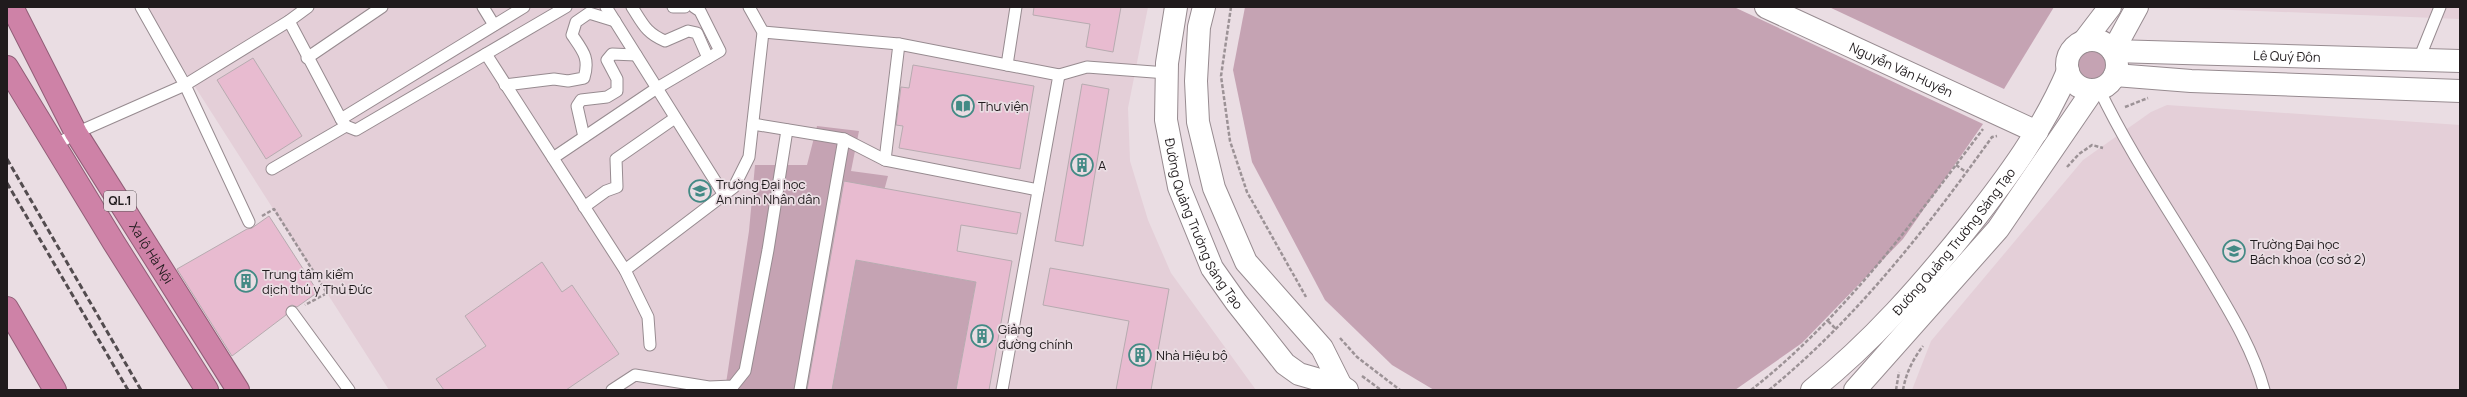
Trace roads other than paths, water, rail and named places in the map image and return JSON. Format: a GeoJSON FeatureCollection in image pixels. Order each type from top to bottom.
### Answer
{"type":"FeatureCollection","features":[{"type":"Feature","properties":{"kind":"highway","name":"Xa lộ Hà Nội"},"geometry":{"type":"LineString","coordinates":[[12,7],[76,133],[238,390]]}},
{"type":"Feature","properties":{"kind":"highway","name":"Xa lộ Hà Nội"},"geometry":{"type":"LineString","coordinates":[[7,67],[54,146],[207,390]]}},
{"type":"Feature","properties":{"kind":"highway"},"geometry":{"type":"LineString","coordinates":[[7,308],[55,390]]}},
{"type":"Feature","properties":{"kind":"street","name":"Đường Quảng Trường Sáng Tạo"},"geometry":{"type":"LineString","coordinates":[[1176,7],[1167,73],[1166,120],[1179,187],[1212,268],[1236,302],[1285,364],[1299,374],[1348,382]]}},
{"type":"Feature","properties":{"kind":"street","name":"Đường Quảng Trường Sáng Tạo"},"geometry":{"type":"LineString","coordinates":[[1204,7],[1199,27],[1197,66],[1198,122],[1214,188],[1246,262],[1322,348],[1348,382]]}},
{"type":"Feature","properties":{"kind":"street","name":"Nguyễn Văn Huyên"},"geometry":{"type":"LineString","coordinates":[[1766,7],[2037,132]]}},
{"type":"Feature","properties":{"kind":"street"},"geometry":{"type":"LineString","coordinates":[[2084,41],[2100,41],[2113,51],[2117,63],[2115,75],[2111,81],[2096,90],[2087,90],[2075,83],[2068,71],[2071,53],[2084,41],[2110,7]]}},
{"type":"Feature","properties":{"kind":"street"},"geometry":{"type":"LineString","coordinates":[[2113,51],[2137,7]]}},
{"type":"Feature","properties":{"kind":"street","name":"Lê Quý Đôn"},"geometry":{"type":"LineString","coordinates":[[2113,51],[2460,61]]}},
{"type":"Feature","properties":{"kind":"street","name":"Đường Quảng Trường Sáng Tạo"},"geometry":{"type":"LineString","coordinates":[[1812,390],[1859,350],[1941,261],[1995,193],[2037,132],[2056,98],[2068,71]]}},
{"type":"Feature","properties":{"kind":"street"},"geometry":{"type":"LineString","coordinates":[[2115,75],[2191,81],[2460,91]]}},
{"type":"Feature","properties":{"kind":"street","name":"Đường Quảng Trường Sáng Tạo"},"geometry":{"type":"LineString","coordinates":[[1855,390],[1998,229],[2096,90]]}},
{"type":"Feature","properties":{"kind":"lane"},"geometry":{"type":"LineString","coordinates":[[141,7],[185,85],[249,222]]}},
{"type":"Feature","properties":{"kind":"lane"},"geometry":{"type":"LineString","coordinates":[[307,58],[382,7]]}},
{"type":"Feature","properties":{"kind":"lane"},"geometry":{"type":"LineString","coordinates":[[483,7],[494,26]]}},
{"type":"Feature","properties":{"kind":"lane"},"geometry":{"type":"LineString","coordinates":[[272,169],[524,7]]}},
{"type":"Feature","properties":{"kind":"lane"},"geometry":{"type":"LineString","coordinates":[[289,21],[307,58],[344,122],[356,130],[566,7]]}},
{"type":"Feature","properties":{"kind":"lane"},"geometry":{"type":"LineString","coordinates":[[606,7],[724,195]]}},
{"type":"Feature","properties":{"kind":"lane"},"geometry":{"type":"LineString","coordinates":[[632,7],[648,32],[659,39],[665,41],[688,31],[697,33],[708,58]]}},
{"type":"Feature","properties":{"kind":"lane"},"geometry":{"type":"LineString","coordinates":[[673,7],[685,7]]}},
{"type":"Feature","properties":{"kind":"lane"},"geometry":{"type":"LineString","coordinates":[[553,158],[656,88],[720,51],[700,11],[694,7]]}},
{"type":"Feature","properties":{"kind":"lane"},"geometry":{"type":"LineString","coordinates":[[625,270],[734,187],[749,157],[763,32],[749,7]]}},
{"type":"Feature","properties":{"kind":"lane"},"geometry":{"type":"LineString","coordinates":[[1007,65],[1016,7]]}},
{"type":"Feature","properties":{"kind":"lane"},"geometry":{"type":"LineString","coordinates":[[2419,59],[2440,7]]}},
{"type":"Feature","properties":{"kind":"lane"},"geometry":{"type":"LineString","coordinates":[[54,146],[76,133],[185,85],[289,21],[302,9]]}},
{"type":"Feature","properties":{"kind":"lane"},"geometry":{"type":"LineString","coordinates":[[505,85],[554,79],[568,81],[584,78],[588,65],[583,51],[572,35],[576,22],[589,13],[615,21]]}},
{"type":"Feature","properties":{"kind":"lane"},"geometry":{"type":"LineString","coordinates":[[763,32],[899,44],[1059,75],[1086,67],[1167,73]]}},
{"type":"Feature","properties":{"kind":"lane"},"geometry":{"type":"LineString","coordinates":[[884,160],[899,44]]}},
{"type":"Feature","properties":{"kind":"lane"},"geometry":{"type":"LineString","coordinates":[[486,54],[625,270],[648,317],[650,345]]}},
{"type":"Feature","properties":{"kind":"lane"},"geometry":{"type":"LineString","coordinates":[[584,137],[577,106],[581,100],[607,97],[617,91],[617,79],[607,60],[612,54],[636,55]]}},
{"type":"Feature","properties":{"kind":"lane"},"geometry":{"type":"LineString","coordinates":[[1002,390],[1059,75]]}},
{"type":"Feature","properties":{"kind":"lane"},"geometry":{"type":"LineString","coordinates":[[2096,90],[2122,137],[2169,209],[2245,339],[2259,369],[2264,390]]}},
{"type":"Feature","properties":{"kind":"lane"},"geometry":{"type":"LineString","coordinates":[[584,207],[606,191],[617,187],[616,159],[675,118]]}},
{"type":"Feature","properties":{"kind":"lane"},"geometry":{"type":"LineString","coordinates":[[753,124],[844,138],[884,160],[1038,190]]}},
{"type":"Feature","properties":{"kind":"lane"},"geometry":{"type":"LineString","coordinates":[[612,390],[635,375],[709,387],[733,386],[745,371],[768,250],[787,130]]}},
{"type":"Feature","properties":{"kind":"lane"},"geometry":{"type":"LineString","coordinates":[[800,390],[844,138]]}},
{"type":"Feature","properties":{"kind":"lane"},"geometry":{"type":"LineString","coordinates":[[292,312],[349,390]]}},
{"type":"Feature","properties":{"kind":"railway"},"geometry":{"type":"LineString","coordinates":[[7,159],[141,390]]}},
{"type":"Feature","properties":{"kind":"railway"},"geometry":{"type":"LineString","coordinates":[[7,183],[128,390]]}},
{"type":"Feature","properties":{"kind":"place","name":"Thư viện"},"geometry":{"type":"Point","coordinates":[963,106]}},
{"type":"Feature","properties":{"kind":"place","name":"A"},"geometry":{"type":"Point","coordinates":[1082,165]}},
{"type":"Feature","properties":{"kind":"place","name":"Trường Đại học An ninh Nhân dân"},"geometry":{"type":"Point","coordinates":[700,191]}},
{"type":"Feature","properties":{"kind":"place","name":"Trường Đại học Bách khoa (cơ sở 2)"},"geometry":{"type":"Point","coordinates":[2234,251]}},
{"type":"Feature","properties":{"kind":"place","name":"Trung tâm kiểm dịch thú y Thủ Đức"},"geometry":{"type":"Point","coordinates":[246,281]}},
{"type":"Feature","properties":{"kind":"place","name":"Giảng đường chính"},"geometry":{"type":"Point","coordinates":[982,336]}},
{"type":"Feature","properties":{"kind":"place","name":"Nhà Hiệu bộ"},"geometry":{"type":"Point","coordinates":[1140,355]}}]}
